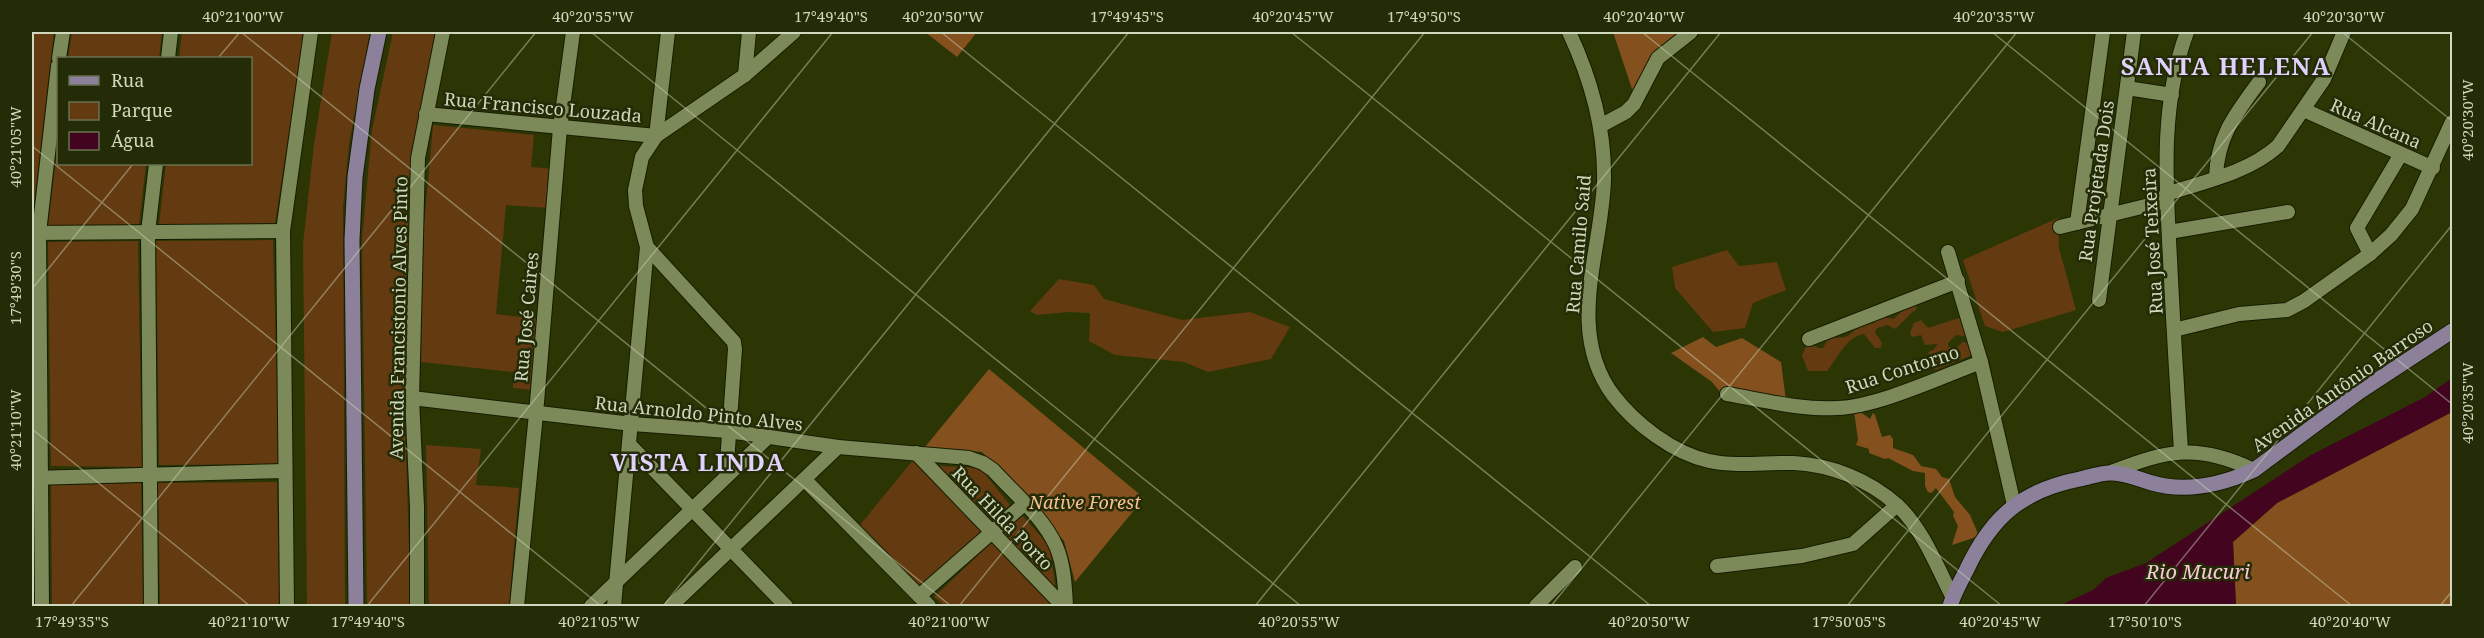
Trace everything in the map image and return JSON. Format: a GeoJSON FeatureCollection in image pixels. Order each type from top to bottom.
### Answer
{"type":"FeatureCollection","features":[{"type":"Feature","properties":{"kind":"main road"},"geometry":{"type":"LineString","coordinates":[[356,606],[352,240],[355,177],[367,89],[378,32]]}},
{"type":"Feature","properties":{"kind":"main road","name":"Avenida Antônio Barroso"},"geometry":{"type":"LineString","coordinates":[[2111,472],[2181,488],[2208,486],[2234,479],[2254,470],[2359,392],[2452,331]]}},
{"type":"Feature","properties":{"kind":"main road"},"geometry":{"type":"LineString","coordinates":[[1952,602],[1975,550],[1992,526],[2014,504],[2034,493],[2065,482],[2111,472]]}},
{"type":"Feature","properties":{"kind":"street"},"geometry":{"type":"LineString","coordinates":[[59,57],[63,32]]}},
{"type":"Feature","properties":{"kind":"street"},"geometry":{"type":"LineString","coordinates":[[168,57],[171,32]]}},
{"type":"Feature","properties":{"kind":"street"},"geometry":{"type":"LineString","coordinates":[[287,606],[283,231],[310,32]]}},
{"type":"Feature","properties":{"kind":"street","name":"Avenida Francistonio Alves Pinto"},"geometry":{"type":"LineString","coordinates":[[417,606],[417,507],[412,398],[418,158],[443,32]]}},
{"type":"Feature","properties":{"kind":"street","name":"Rua José Caires"},"geometry":{"type":"LineString","coordinates":[[517,606],[560,128],[573,32]]}},
{"type":"Feature","properties":{"kind":"street"},"geometry":{"type":"LineString","coordinates":[[656,136],[668,32]]}},
{"type":"Feature","properties":{"kind":"street"},"geometry":{"type":"LineString","coordinates":[[744,75],[749,32]]}},
{"type":"Feature","properties":{"kind":"street"},"geometry":{"type":"LineString","coordinates":[[614,606],[647,248],[636,206],[635,190],[642,157],[656,136],[744,75],[794,32]]}},
{"type":"Feature","properties":{"kind":"street","name":"Rua Camilo Said"},"geometry":{"type":"LineString","coordinates":[[1569,32],[1587,72],[1600,126],[1604,181],[1598,236],[1590,271],[1588,312],[1596,362],[1612,393],[1650,431],[1692,456],[1729,464],[1794,463],[1830,469],[1865,482],[1897,505],[1920,534],[1952,602]]}},
{"type":"Feature","properties":{"kind":"street"},"geometry":{"type":"LineString","coordinates":[[1600,126],[1626,112],[1634,104],[1658,58],[1691,32]]}},
{"type":"Feature","properties":{"kind":"street"},"geometry":{"type":"LineString","coordinates":[[2077,223],[2103,32]]}},
{"type":"Feature","properties":{"kind":"street","name":"Rua Projetada Dois"},"geometry":{"type":"LineString","coordinates":[[2098,300],[2134,32]]}},
{"type":"Feature","properties":{"kind":"street","name":"Rua José Teixeira"},"geometry":{"type":"LineString","coordinates":[[2181,451],[2166,197],[2166,155],[2177,65],[2187,32]]}},
{"type":"Feature","properties":{"kind":"street"},"geometry":{"type":"LineString","coordinates":[[2060,227],[2166,197],[2243,168],[2270,154],[2285,138],[2324,79],[2344,32]]}},
{"type":"Feature","properties":{"kind":"street"},"geometry":{"type":"LineString","coordinates":[[42,606],[36,477],[35,233],[57,73]]}},
{"type":"Feature","properties":{"kind":"street"},"geometry":{"type":"LineString","coordinates":[[2216,177],[2218,152],[2222,141],[2238,112],[2259,82]]}},
{"type":"Feature","properties":{"kind":"street"},"geometry":{"type":"LineString","coordinates":[[2127,88],[2172,95]]}},
{"type":"Feature","properties":{"kind":"street","name":"Rua Alcana"},"geometry":{"type":"LineString","coordinates":[[2304,110],[2433,168]]}},
{"type":"Feature","properties":{"kind":"street","name":"Rua Francisco Louzada"},"geometry":{"type":"LineString","coordinates":[[426,114],[656,136]]}},
{"type":"Feature","properties":{"kind":"street"},"geometry":{"type":"LineString","coordinates":[[2174,330],[2239,314],[2276,312],[2294,307],[2370,254],[2391,235],[2412,209],[2433,168],[2452,122]]}},
{"type":"Feature","properties":{"kind":"street"},"geometry":{"type":"LineString","coordinates":[[2370,254],[2357,228],[2400,154]]}},
{"type":"Feature","properties":{"kind":"street"},"geometry":{"type":"LineString","coordinates":[[151,606],[148,232],[156,165]]}},
{"type":"Feature","properties":{"kind":"street"},"geometry":{"type":"LineString","coordinates":[[2169,232],[2288,212]]}},
{"type":"Feature","properties":{"kind":"street"},"geometry":{"type":"LineString","coordinates":[[35,233],[283,231]]}},
{"type":"Feature","properties":{"kind":"street"},"geometry":{"type":"LineString","coordinates":[[647,248],[734,342],[726,477]]}},
{"type":"Feature","properties":{"kind":"street","name":"Rua Contorno"},"geometry":{"type":"LineString","coordinates":[[1948,252],[1981,362],[2014,504]]}},
{"type":"Feature","properties":{"kind":"street"},"geometry":{"type":"LineString","coordinates":[[1809,339],[1958,281]]}},
{"type":"Feature","properties":{"kind":"street","name":"Rua Contorno"},"geometry":{"type":"LineString","coordinates":[[1727,394],[1797,406],[1835,409],[1881,399],[1981,362]]}},
{"type":"Feature","properties":{"kind":"street","name":"Rua Arnoldo Pinto Alves"},"geometry":{"type":"LineString","coordinates":[[412,398],[536,414],[728,431],[838,447],[969,458],[983,463],[1024,504]]}},
{"type":"Feature","properties":{"kind":"street"},"geometry":{"type":"LineString","coordinates":[[591,606],[768,437]]}},
{"type":"Feature","properties":{"kind":"street"},"geometry":{"type":"LineString","coordinates":[[630,445],[786,606]]}},
{"type":"Feature","properties":{"kind":"street"},"geometry":{"type":"LineString","coordinates":[[671,606],[838,447]]}},
{"type":"Feature","properties":{"kind":"street","name":"Avenida Antônio Barroso"},"geometry":{"type":"LineString","coordinates":[[2111,472],[2142,460],[2181,451],[2218,455],[2254,470]]}},
{"type":"Feature","properties":{"kind":"street","name":"Rua Hilda Porto"},"geometry":{"type":"LineString","coordinates":[[916,453],[1065,606]]}},
{"type":"Feature","properties":{"kind":"street"},"geometry":{"type":"LineString","coordinates":[[36,477],[285,471]]}},
{"type":"Feature","properties":{"kind":"street"},"geometry":{"type":"LineString","coordinates":[[805,480],[924,601],[991,532],[1024,504],[1048,533],[1057,548],[1064,576],[1065,606]]}},
{"type":"Feature","properties":{"kind":"street"},"geometry":{"type":"LineString","coordinates":[[1717,566],[1802,556],[1853,544],[1897,505]]}},
{"type":"Feature","properties":{"kind":"street"},"geometry":{"type":"LineString","coordinates":[[1536,606],[1575,567]]}},
{"type":"Feature","properties":{"kind":"green space"},"geometry":{"type":"Polygon","coordinates":[[[32,32],[54,32],[32,223],[32,32]]]}},
{"type":"Feature","properties":{"kind":"green space"},"geometry":{"type":"Polygon","coordinates":[[[72,32],[162,32],[159,57],[68,57],[72,32]]]}},
{"type":"Feature","properties":{"kind":"green space"},"geometry":{"type":"Polygon","coordinates":[[[182,32],[304,32],[275,224],[159,224],[166,165],[252,165],[252,57],[179,57],[182,32]]]}},
{"type":"Feature","properties":{"kind":"green space"},"geometry":{"type":"Polygon","coordinates":[[[332,32],[370,32],[349,144],[343,207],[345,606],[307,606],[303,244],[314,144],[332,32]]]}},
{"type":"Feature","properties":{"kind":"green space"},"geometry":{"type":"Polygon","coordinates":[[[393,32],[438,32],[422,99],[406,263],[405,423],[411,606],[367,606],[362,239],[372,130],[393,32]]]}},
{"type":"Feature","properties":{"kind":"green space"},"geometry":{"type":"Polygon","coordinates":[[[925,32],[977,32],[957,57],[925,32]]]}},
{"type":"Feature","properties":{"kind":"green space"},"geometry":{"type":"Polygon","coordinates":[[[1613,32],[1689,32],[1659,61],[1634,95],[1613,32]]]}},
{"type":"Feature","properties":{"kind":"green space"},"geometry":{"type":"Polygon","coordinates":[[[433,125],[534,135],[531,167],[554,169],[550,208],[506,205],[496,314],[539,319],[532,390],[513,388],[513,372],[421,362],[423,237],[433,125]]]}},
{"type":"Feature","properties":{"kind":"green space"},"geometry":{"type":"Polygon","coordinates":[[[57,149],[57,165],[146,165],[139,226],[48,225],[57,149]]]}},
{"type":"Feature","properties":{"kind":"green space"},"geometry":{"type":"Polygon","coordinates":[[[2058,218],[2059,248],[2076,310],[2003,332],[1985,326],[1963,260],[2058,218]]]}},
{"type":"Feature","properties":{"kind":"green space"},"geometry":{"type":"Polygon","coordinates":[[[273,240],[279,464],[159,465],[156,241],[273,240]]]}},
{"type":"Feature","properties":{"kind":"green space"},"geometry":{"type":"Polygon","coordinates":[[[138,241],[142,467],[51,466],[48,242],[138,241]]]}},
{"type":"Feature","properties":{"kind":"green space"},"geometry":{"type":"Polygon","coordinates":[[[1727,250],[1739,266],[1777,262],[1786,290],[1753,303],[1745,328],[1713,332],[1675,288],[1672,267],[1727,250]]]}},
{"type":"Feature","properties":{"kind":"green space"},"geometry":{"type":"Polygon","coordinates":[[[1059,279],[1094,285],[1104,299],[1182,320],[1250,312],[1290,327],[1271,359],[1208,372],[1184,362],[1115,355],[1089,341],[1090,313],[1037,315],[1030,311],[1059,279]]]}},
{"type":"Feature","properties":{"kind":"green space"},"geometry":{"type":"Polygon","coordinates":[[[1917,303],[1916,310],[1894,329],[1888,325],[1877,328],[1875,332],[1882,343],[1881,348],[1875,348],[1864,334],[1847,343],[1827,371],[1808,371],[1802,355],[1806,347],[1812,344],[1823,348],[1830,335],[1835,338],[1845,337],[1860,326],[1872,324],[1881,317],[1894,319],[1902,311],[1901,308],[1917,303]]]}},
{"type":"Feature","properties":{"kind":"green space"},"geometry":{"type":"Polygon","coordinates":[[[1959,318],[1964,320],[1969,337],[1956,335],[1948,343],[1948,347],[1957,347],[1963,342],[1970,344],[1972,355],[1935,370],[1928,352],[1938,344],[1925,345],[1921,335],[1912,337],[1910,333],[1914,323],[1921,320],[1928,328],[1959,318]]]}},
{"type":"Feature","properties":{"kind":"green space"},"geometry":{"type":"Polygon","coordinates":[[[1703,337],[1716,347],[1742,338],[1781,362],[1786,401],[1721,393],[1712,382],[1671,353],[1703,337]]]}},
{"type":"Feature","properties":{"kind":"green space","name":"Native Forest"},"geometry":{"type":"Polygon","coordinates":[[[989,369],[1144,498],[1075,582],[1064,541],[982,452],[925,447],[989,369]]]}},
{"type":"Feature","properties":{"kind":"green space"},"geometry":{"type":"Polygon","coordinates":[[[1858,410],[1870,419],[1873,413],[1875,415],[1882,437],[1890,435],[1893,439],[1893,448],[1913,455],[1921,466],[1936,469],[1942,477],[1949,479],[1955,497],[1970,515],[1979,536],[1952,545],[1958,526],[1953,516],[1954,512],[1936,488],[1931,493],[1928,492],[1925,486],[1925,473],[1913,471],[1888,458],[1869,453],[1869,449],[1856,445],[1858,440],[1854,411],[1858,410]]]}},
{"type":"Feature","properties":{"kind":"green space"},"geometry":{"type":"Polygon","coordinates":[[[2452,412],[2452,606],[2236,606],[2233,542],[2277,503],[2452,412]]]}},
{"type":"Feature","properties":{"kind":"green space"},"geometry":{"type":"Polygon","coordinates":[[[426,445],[481,449],[476,485],[519,488],[509,606],[429,606],[426,445]]]}},
{"type":"Feature","properties":{"kind":"green space"},"geometry":{"type":"Polygon","coordinates":[[[914,459],[983,530],[922,588],[860,525],[914,459]]]}},
{"type":"Feature","properties":{"kind":"green space"},"geometry":{"type":"Polygon","coordinates":[[[939,466],[980,468],[1010,505],[992,521],[939,466]]]}},
{"type":"Feature","properties":{"kind":"green space"},"geometry":{"type":"Polygon","coordinates":[[[277,482],[279,606],[160,606],[158,483],[277,482]]]}},
{"type":"Feature","properties":{"kind":"green space"},"geometry":{"type":"Polygon","coordinates":[[[141,483],[143,606],[52,606],[51,485],[141,483]]]}},
{"type":"Feature","properties":{"kind":"green space"},"geometry":{"type":"Polygon","coordinates":[[[32,485],[34,485],[35,606],[32,606],[32,485]]]}},
{"type":"Feature","properties":{"kind":"green space"},"geometry":{"type":"Polygon","coordinates":[[[1022,515],[1050,547],[1056,592],[1002,534],[1022,515]]]}},
{"type":"Feature","properties":{"kind":"green space"},"geometry":{"type":"Polygon","coordinates":[[[993,541],[1055,606],[945,606],[934,597],[993,541]]]}},
{"type":"Feature","properties":{"kind":"water","name":"Rio Mucuri"},"geometry":{"type":"Polygon","coordinates":[[[2452,378],[2452,412],[2277,503],[2233,542],[2236,606],[2059,606],[2093,590],[2106,578],[2146,563],[2311,455],[2425,397],[2452,378]]]}},
{"type":"Feature","properties":{"kind":"district","name":"SANTA HELENA"},"geometry":{"type":"Point","coordinates":[2226,65]}},
{"type":"Feature","properties":{"kind":"district","name":"VISTA LINDA"},"geometry":{"type":"Point","coordinates":[698,461]}}]}
